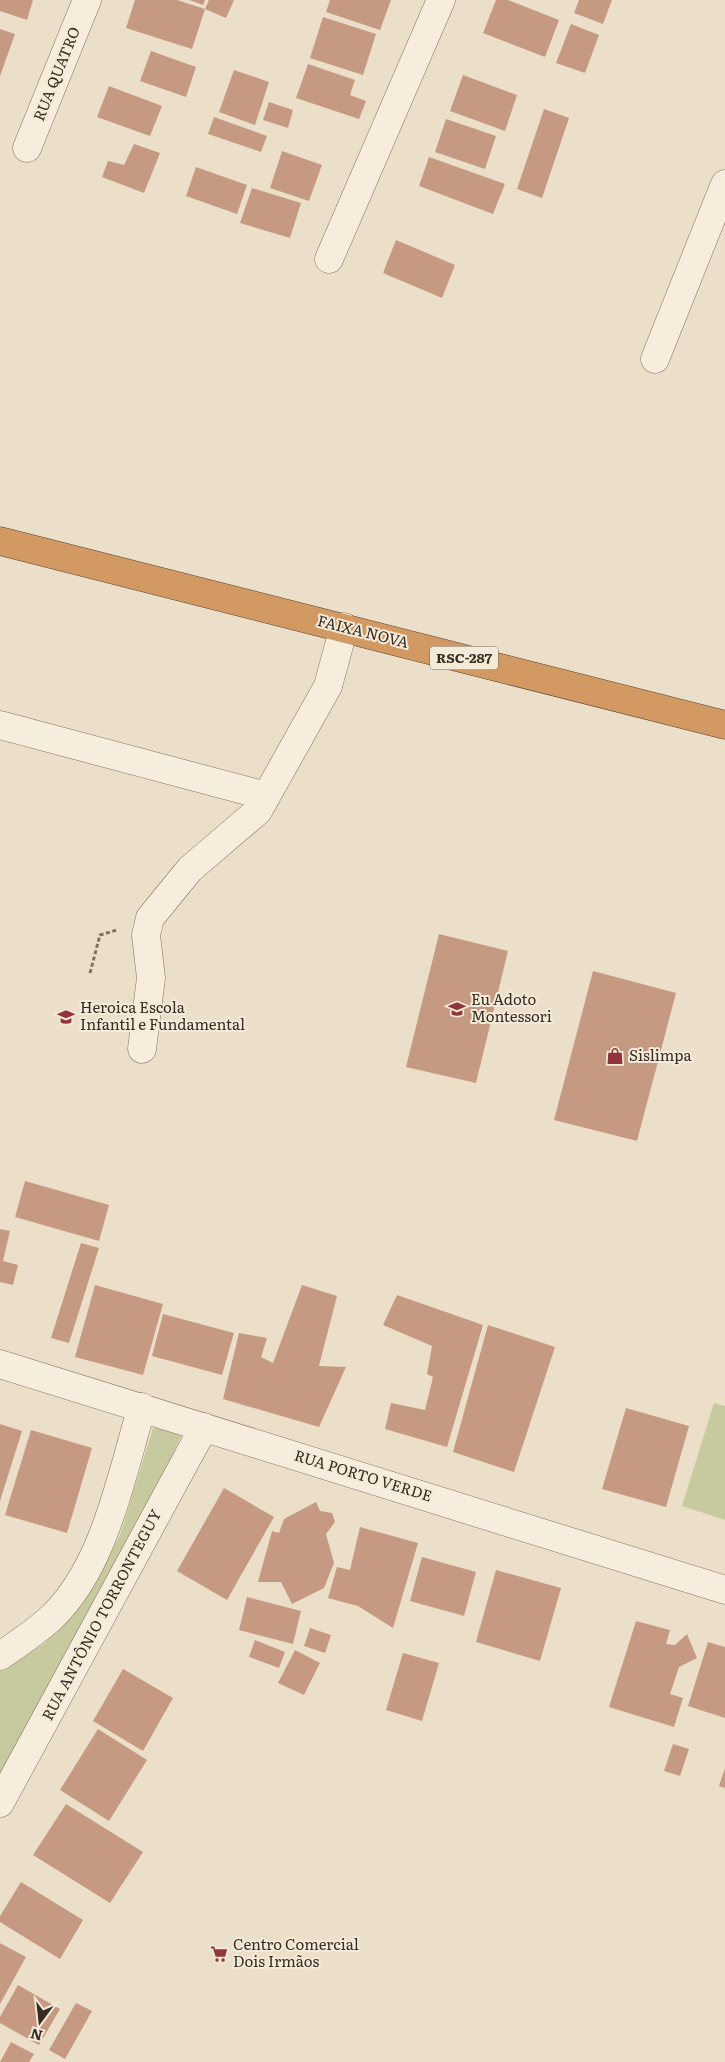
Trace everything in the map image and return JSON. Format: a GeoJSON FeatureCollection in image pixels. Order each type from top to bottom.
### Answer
{"type":"FeatureCollection","features":[{"type":"Feature","properties":{"kind":"highway","name":"FAIXA NOVA"},"geometry":{"type":"LineString","coordinates":[[0,541],[344,627],[725,726]]}},
{"type":"Feature","properties":{"kind":"street","name":"RUA QUATRO"},"geometry":{"type":"LineString","coordinates":[[27,148],[87,0]]}},
{"type":"Feature","properties":{"kind":"street"},"geometry":{"type":"LineString","coordinates":[[329,259],[441,0]]}},
{"type":"Feature","properties":{"kind":"street"},"geometry":{"type":"LineString","coordinates":[[655,359],[725,184]]}},
{"type":"Feature","properties":{"kind":"street"},"geometry":{"type":"LineString","coordinates":[[142,1049],[151,978],[146,935],[150,918],[190,869],[258,811],[328,686],[344,627]]}},
{"type":"Feature","properties":{"kind":"street"},"geometry":{"type":"LineString","coordinates":[[0,724],[266,796]]}},
{"type":"Feature","properties":{"kind":"street","name":"RUA PORTO VERDE"},"geometry":{"type":"LineString","coordinates":[[0,1364],[725,1590]]}},
{"type":"Feature","properties":{"kind":"street"},"geometry":{"type":"LineString","coordinates":[[0,1656],[28,1637],[53,1616],[93,1560],[107,1525],[142,1407]]}},
{"type":"Feature","properties":{"kind":"street","name":"RUA ANTÔNIO TORRONTEGUY"},"geometry":{"type":"LineString","coordinates":[[0,1803],[204,1427]]}},
{"type":"Feature","properties":{"kind":"path"},"geometry":{"type":"LineString","coordinates":[[90,973],[100,936],[150,918]]}},
{"type":"Feature","properties":{"kind":"green space"},"geometry":{"type":"Polygon","coordinates":[[[714,1403],[725,1406],[725,1520],[682,1506],[714,1403]]]}},
{"type":"Feature","properties":{"kind":"green space"},"geometry":{"type":"Polygon","coordinates":[[[171,1427],[182,1434],[139,1529],[0,1782],[0,1671],[44,1644],[92,1590],[120,1535],[153,1428],[171,1427]]]}},
{"type":"Feature","properties":{"kind":"building"},"geometry":{"type":"Polygon","coordinates":[[[0,0],[33,0],[27,20],[0,11],[0,0]]]}},
{"type":"Feature","properties":{"kind":"building"},"geometry":{"type":"Polygon","coordinates":[[[135,0],[177,0],[205,9],[192,49],[126,28],[135,0]]]}},
{"type":"Feature","properties":{"kind":"building"},"geometry":{"type":"Polygon","coordinates":[[[189,0],[205,0],[203,5],[189,0]]]}},
{"type":"Feature","properties":{"kind":"building"},"geometry":{"type":"Polygon","coordinates":[[[209,0],[234,0],[226,18],[205,9],[209,0]]]}},
{"type":"Feature","properties":{"kind":"building"},"geometry":{"type":"Polygon","coordinates":[[[330,0],[391,0],[380,30],[326,12],[330,0]]]}},
{"type":"Feature","properties":{"kind":"building"},"geometry":{"type":"Polygon","coordinates":[[[496,0],[508,0],[559,20],[545,57],[483,33],[496,0]]]}},
{"type":"Feature","properties":{"kind":"building"},"geometry":{"type":"Polygon","coordinates":[[[579,0],[612,0],[603,24],[574,13],[579,0]]]}},
{"type":"Feature","properties":{"kind":"building"},"geometry":{"type":"Polygon","coordinates":[[[323,17],[376,34],[363,75],[310,58],[323,17]]]}},
{"type":"Feature","properties":{"kind":"building"},"geometry":{"type":"Polygon","coordinates":[[[571,24],[599,35],[585,73],[556,63],[571,24]]]}},
{"type":"Feature","properties":{"kind":"building"},"geometry":{"type":"Polygon","coordinates":[[[0,29],[15,34],[0,76],[0,29]]]}},
{"type":"Feature","properties":{"kind":"building"},"geometry":{"type":"Polygon","coordinates":[[[151,51],[196,67],[186,97],[140,81],[151,51]]]}},
{"type":"Feature","properties":{"kind":"building"},"geometry":{"type":"Polygon","coordinates":[[[308,64],[355,80],[350,95],[366,101],[359,119],[296,98],[308,64]]]}},
{"type":"Feature","properties":{"kind":"building"},"geometry":{"type":"Polygon","coordinates":[[[234,70],[269,82],[255,125],[219,112],[234,70]]]}},
{"type":"Feature","properties":{"kind":"building"},"geometry":{"type":"Polygon","coordinates":[[[463,75],[517,95],[505,131],[450,111],[463,75]]]}},
{"type":"Feature","properties":{"kind":"building"},"geometry":{"type":"Polygon","coordinates":[[[109,86],[162,106],[150,136],[97,117],[109,86]]]}},
{"type":"Feature","properties":{"kind":"building"},"geometry":{"type":"Polygon","coordinates":[[[269,102],[293,110],[288,128],[263,120],[269,102]]]}},
{"type":"Feature","properties":{"kind":"building"},"geometry":{"type":"Polygon","coordinates":[[[544,109],[569,118],[542,198],[517,189],[544,109]]]}},
{"type":"Feature","properties":{"kind":"building"},"geometry":{"type":"Polygon","coordinates":[[[214,117],[267,136],[261,152],[208,134],[214,117]]]}},
{"type":"Feature","properties":{"kind":"building"},"geometry":{"type":"Polygon","coordinates":[[[446,119],[496,136],[485,169],[435,152],[446,119]]]}},
{"type":"Feature","properties":{"kind":"building"},"geometry":{"type":"Polygon","coordinates":[[[134,144],[160,153],[144,193],[102,177],[108,161],[124,165],[134,144]]]}},
{"type":"Feature","properties":{"kind":"building"},"geometry":{"type":"Polygon","coordinates":[[[282,151],[322,165],[309,201],[270,188],[282,151]]]}},
{"type":"Feature","properties":{"kind":"building"},"geometry":{"type":"Polygon","coordinates":[[[429,157],[505,184],[493,214],[419,186],[429,157]]]}},
{"type":"Feature","properties":{"kind":"building"},"geometry":{"type":"Polygon","coordinates":[[[196,167],[247,185],[237,214],[186,196],[196,167]]]}},
{"type":"Feature","properties":{"kind":"building"},"geometry":{"type":"Polygon","coordinates":[[[252,188],[301,203],[290,238],[240,223],[252,188]]]}},
{"type":"Feature","properties":{"kind":"building"},"geometry":{"type":"Polygon","coordinates":[[[396,240],[455,265],[442,298],[383,273],[396,240]]]}},
{"type":"Feature","properties":{"kind":"building","name":"Eu Adoto Montessori"},"geometry":{"type":"Polygon","coordinates":[[[439,934],[508,951],[476,1083],[406,1067],[439,934]]]}},
{"type":"Feature","properties":{"kind":"building","name":"Sislimpa"},"geometry":{"type":"Polygon","coordinates":[[[593,971],[676,993],[637,1141],[554,1120],[593,971]]]}},
{"type":"Feature","properties":{"kind":"building"},"geometry":{"type":"Polygon","coordinates":[[[25,1181],[109,1205],[99,1241],[15,1217],[25,1181]]]}},
{"type":"Feature","properties":{"kind":"building"},"geometry":{"type":"Polygon","coordinates":[[[0,1229],[10,1231],[3,1261],[18,1265],[13,1285],[0,1282],[0,1229]]]}},
{"type":"Feature","properties":{"kind":"building"},"geometry":{"type":"Polygon","coordinates":[[[81,1243],[99,1248],[69,1343],[51,1338],[81,1243]]]}},
{"type":"Feature","properties":{"kind":"building"},"geometry":{"type":"Polygon","coordinates":[[[95,1285],[163,1304],[143,1375],[75,1357],[95,1285]]]}},
{"type":"Feature","properties":{"kind":"building"},"geometry":{"type":"Polygon","coordinates":[[[302,1285],[337,1296],[319,1366],[346,1367],[319,1427],[223,1399],[239,1333],[267,1338],[261,1357],[273,1363],[302,1285]]]}},
{"type":"Feature","properties":{"kind":"building"},"geometry":{"type":"Polygon","coordinates":[[[397,1295],[483,1325],[447,1447],[385,1429],[391,1403],[425,1410],[433,1377],[427,1374],[432,1346],[383,1325],[397,1295]]]}},
{"type":"Feature","properties":{"kind":"building"},"geometry":{"type":"Polygon","coordinates":[[[163,1314],[234,1333],[222,1375],[152,1356],[163,1314]]]}},
{"type":"Feature","properties":{"kind":"building"},"geometry":{"type":"Polygon","coordinates":[[[488,1325],[555,1347],[514,1472],[453,1452],[488,1325]]]}},
{"type":"Feature","properties":{"kind":"building"},"geometry":{"type":"Polygon","coordinates":[[[626,1408],[689,1426],[666,1507],[602,1489],[626,1408]]]}},
{"type":"Feature","properties":{"kind":"building"},"geometry":{"type":"Polygon","coordinates":[[[0,1424],[22,1431],[0,1501],[0,1424]]]}},
{"type":"Feature","properties":{"kind":"building"},"geometry":{"type":"Polygon","coordinates":[[[31,1430],[92,1448],[67,1533],[5,1515],[31,1430]]]}},
{"type":"Feature","properties":{"kind":"building"},"geometry":{"type":"Polygon","coordinates":[[[224,1488],[274,1517],[227,1600],[177,1571],[224,1488]]]}},
{"type":"Feature","properties":{"kind":"building"},"geometry":{"type":"Polygon","coordinates":[[[316,1502],[320,1511],[332,1513],[335,1522],[326,1534],[334,1563],[324,1588],[292,1604],[281,1582],[258,1582],[272,1531],[279,1533],[284,1519],[316,1502]]]}},
{"type":"Feature","properties":{"kind":"building"},"geometry":{"type":"Polygon","coordinates":[[[360,1527],[418,1543],[393,1628],[358,1606],[328,1598],[337,1567],[350,1570],[360,1527]]]}},
{"type":"Feature","properties":{"kind":"building"},"geometry":{"type":"Polygon","coordinates":[[[422,1557],[476,1572],[464,1616],[410,1601],[422,1557]]]}},
{"type":"Feature","properties":{"kind":"building"},"geometry":{"type":"Polygon","coordinates":[[[496,1570],[561,1588],[540,1661],[476,1642],[496,1570]]]}},
{"type":"Feature","properties":{"kind":"building"},"geometry":{"type":"Polygon","coordinates":[[[247,1597],[301,1611],[293,1644],[239,1630],[247,1597]]]}},
{"type":"Feature","properties":{"kind":"building"},"geometry":{"type":"Polygon","coordinates":[[[636,1621],[670,1630],[666,1644],[675,1645],[687,1634],[697,1658],[679,1667],[670,1694],[683,1698],[674,1727],[609,1707],[636,1621]]]}},
{"type":"Feature","properties":{"kind":"building"},"geometry":{"type":"Polygon","coordinates":[[[310,1628],[331,1635],[325,1653],[304,1646],[310,1628]]]}},
{"type":"Feature","properties":{"kind":"building"},"geometry":{"type":"Polygon","coordinates":[[[255,1640],[285,1652],[279,1668],[249,1657],[255,1640]]]}},
{"type":"Feature","properties":{"kind":"building"},"geometry":{"type":"Polygon","coordinates":[[[708,1642],[725,1647],[725,1718],[688,1706],[708,1642]]]}},
{"type":"Feature","properties":{"kind":"building"},"geometry":{"type":"Polygon","coordinates":[[[295,1650],[320,1663],[304,1695],[278,1683],[295,1650]]]}},
{"type":"Feature","properties":{"kind":"building"},"geometry":{"type":"Polygon","coordinates":[[[403,1653],[439,1663],[422,1721],[386,1710],[403,1653]]]}},
{"type":"Feature","properties":{"kind":"building"},"geometry":{"type":"Polygon","coordinates":[[[123,1669],[173,1698],[143,1751],[93,1721],[123,1669]]]}},
{"type":"Feature","properties":{"kind":"building"},"geometry":{"type":"Polygon","coordinates":[[[98,1729],[147,1760],[109,1821],[60,1790],[98,1729]]]}},
{"type":"Feature","properties":{"kind":"building"},"geometry":{"type":"Polygon","coordinates":[[[673,1744],[689,1749],[680,1776],[664,1771],[673,1744]]]}},
{"type":"Feature","properties":{"kind":"building"},"geometry":{"type":"Polygon","coordinates":[[[725,1768],[725,1788],[719,1786],[725,1768]]]}},
{"type":"Feature","properties":{"kind":"building"},"geometry":{"type":"Polygon","coordinates":[[[66,1804],[143,1852],[110,1903],[33,1855],[66,1804]]]}},
{"type":"Feature","properties":{"kind":"building"},"geometry":{"type":"Polygon","coordinates":[[[21,1882],[83,1920],[60,1959],[0,1922],[0,1916],[21,1882]]]}},
{"type":"Feature","properties":{"kind":"building"},"geometry":{"type":"Polygon","coordinates":[[[0,1943],[26,1957],[0,2004],[0,1943]]]}},
{"type":"Feature","properties":{"kind":"building"},"geometry":{"type":"Polygon","coordinates":[[[18,1985],[60,2009],[39,2045],[0,2023],[0,2017],[18,1985]]]}},
{"type":"Feature","properties":{"kind":"building"},"geometry":{"type":"Polygon","coordinates":[[[76,2003],[92,2011],[65,2059],[49,2050],[76,2003]]]}},
{"type":"Feature","properties":{"kind":"building"},"geometry":{"type":"Polygon","coordinates":[[[11,2042],[34,2054],[29,2062],[0,2062],[11,2042]]]}},
{"type":"Feature","properties":{"kind":"place","name":"Eu Adoto Montessori"},"geometry":{"type":"Point","coordinates":[457,1009]}},
{"type":"Feature","properties":{"kind":"place","name":"Heroica Escola Infantil e Fundamental"},"geometry":{"type":"Point","coordinates":[66,1017]}},
{"type":"Feature","properties":{"kind":"place","name":"Sislimpa"},"geometry":{"type":"Point","coordinates":[615,1056]}},
{"type":"Feature","properties":{"kind":"place","name":"Centro Comercial Dois Irmãos"},"geometry":{"type":"Point","coordinates":[219,1954]}}]}
